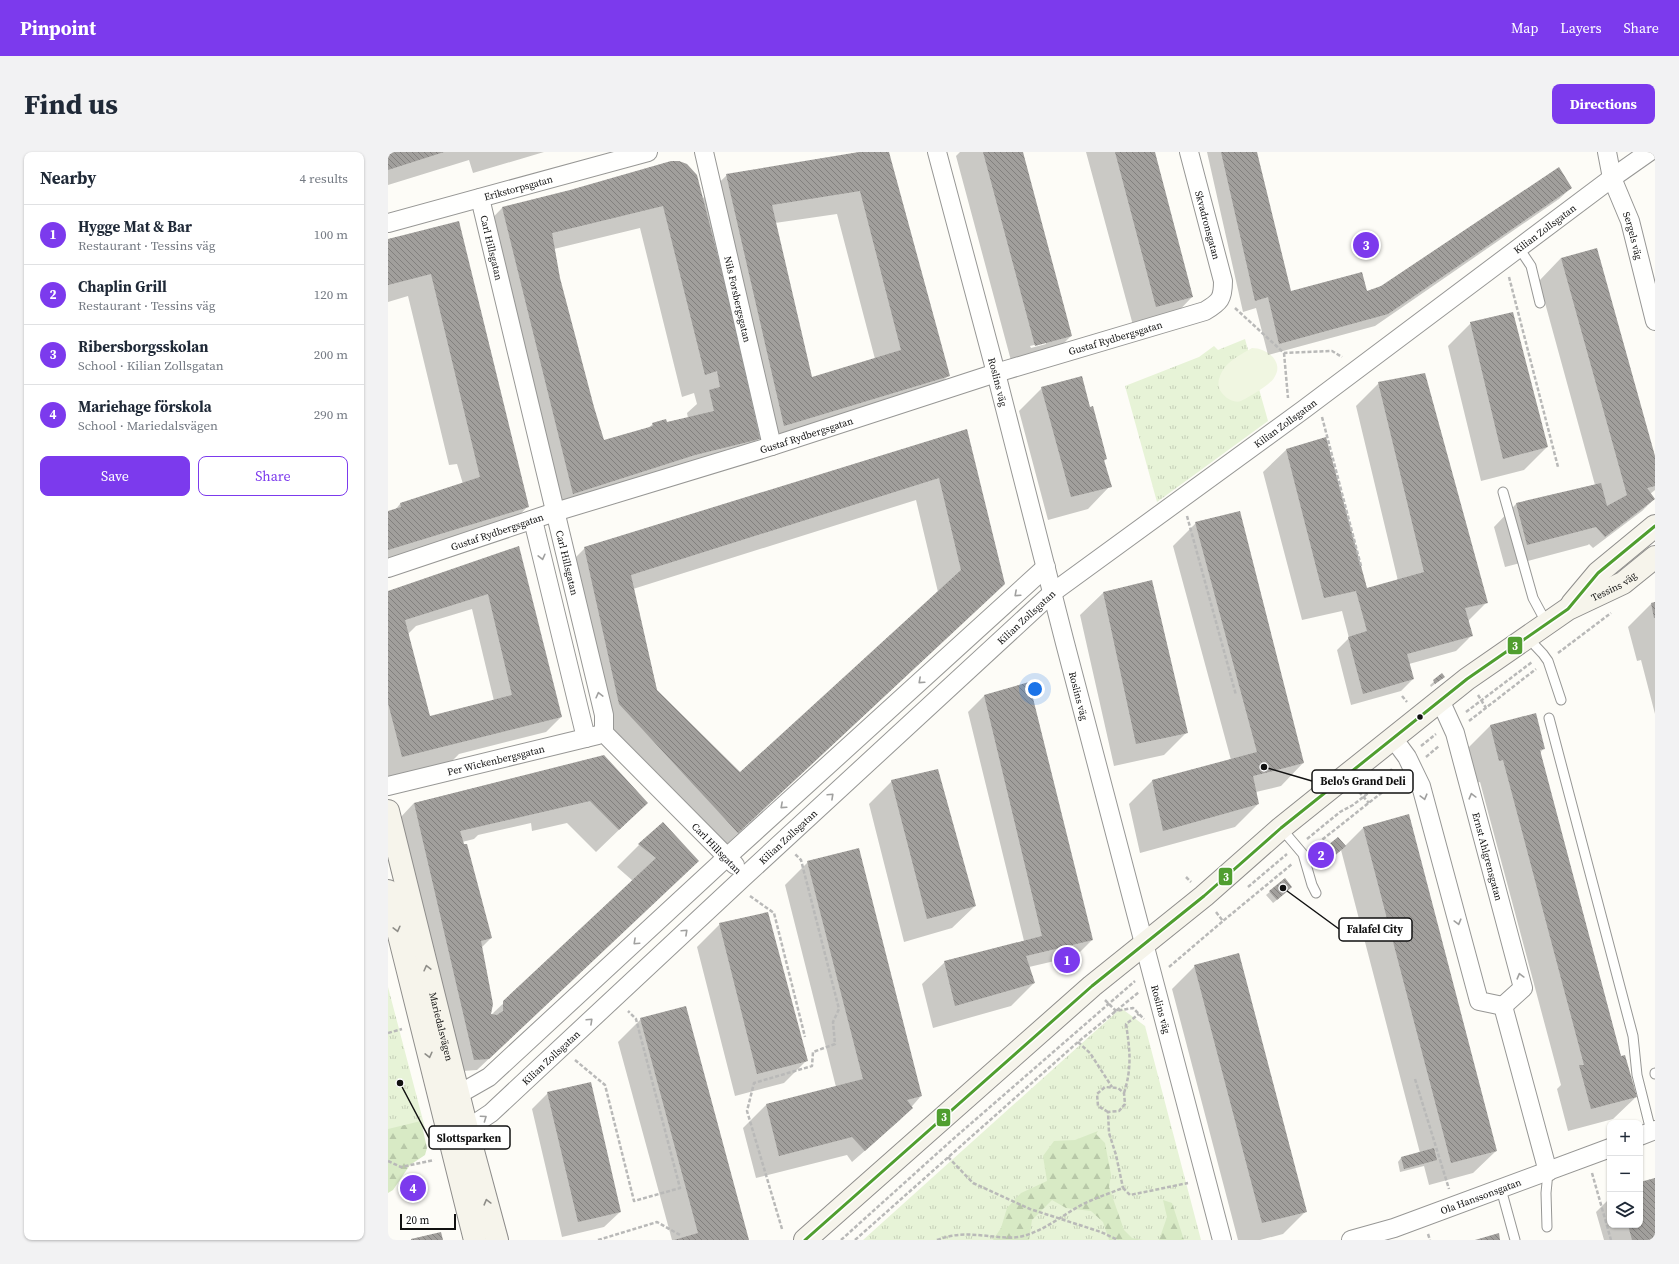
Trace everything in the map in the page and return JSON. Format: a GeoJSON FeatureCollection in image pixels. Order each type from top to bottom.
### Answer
{"type":"FeatureCollection","features":[{"type":"Feature","properties":{"kind":"street","name":"Erikstorpsgatan"},"geometry":{"type":"LineString","coordinates":[[388,223],[648,152]]}},
{"type":"Feature","properties":{"kind":"street","name":"Nils Forsbergsgatan"},"geometry":{"type":"LineString","coordinates":[[704,152],[772,446]]}},
{"type":"Feature","properties":{"kind":"street","name":"Roslins väg"},"geometry":{"type":"LineString","coordinates":[[937,152],[1222,1240]]}},
{"type":"Feature","properties":{"kind":"street","name":"Skvadronsgatan"},"geometry":{"type":"LineString","coordinates":[[1189,152],[1222,281],[1223,292],[1221,299]]}},
{"type":"Feature","properties":{"kind":"street","name":"Sergels väg"},"geometry":{"type":"LineString","coordinates":[[1607,152],[1612,178],[1630,221],[1655,321]]}},
{"type":"Feature","properties":{"kind":"street","name":"Kilian Zollsgatan"},"geometry":{"type":"LineString","coordinates":[[458,1132],[491,1113],[782,841],[1052,593],[1283,425],[1612,178],[1649,152]]}},
{"type":"Feature","properties":{"kind":"street","name":"Carl Hillsgatan"},"geometry":{"type":"LineString","coordinates":[[480,198],[604,715],[604,733],[727,857],[740,880]]}},
{"type":"Feature","properties":{"kind":"street","name":"Gustaf Rydbergsgatan"},"geometry":{"type":"LineString","coordinates":[[388,568],[555,512],[772,446],[996,373],[1205,311],[1221,299]]}},
{"type":"Feature","properties":{"kind":"street"},"geometry":{"type":"LineString","coordinates":[[533,520],[586,738]]}},
{"type":"Feature","properties":{"kind":"street","name":"Tessins väg"},"geometry":{"type":"LineString","coordinates":[[1568,609],[1598,573],[1655,526]]}},
{"type":"Feature","properties":{"kind":"street","name":"Tessins väg"},"geometry":{"type":"LineString","coordinates":[[805,1240],[1092,986],[1143,943],[1204,896],[1281,828],[1440,700],[1467,679],[1568,609],[1623,583],[1655,557]]}},
{"type":"Feature","properties":{"kind":"street"},"geometry":{"type":"LineString","coordinates":[[450,1099],[489,1077],[727,857],[1046,567]]}},
{"type":"Feature","properties":{"kind":"street","name":"Ernst Ahlgrensgatan"},"geometry":{"type":"LineString","coordinates":[[1440,700],[1455,733],[1523,988],[1503,1006]]}},
{"type":"Feature","properties":{"kind":"street","name":"Per Wickenbergsgatan"},"geometry":{"type":"LineString","coordinates":[[388,786],[604,733]]}},
{"type":"Feature","properties":{"kind":"street"},"geometry":{"type":"LineString","coordinates":[[1393,738],[1407,757],[1421,786],[1479,1001],[1503,1006],[1548,1172]]}},
{"type":"Feature","properties":{"kind":"street","name":"Mariedalsvägen"},"geometry":{"type":"LineString","coordinates":[[388,811],[458,1132],[475,1240]]}},
{"type":"Feature","properties":{"kind":"street","name":"Mariedalsvägen"},"geometry":{"type":"LineString","coordinates":[[388,891],[450,1099]]}},
{"type":"Feature","properties":{"kind":"street","name":"Mariedalsvägen"},"geometry":{"type":"LineString","coordinates":[[458,1132],[497,1240]]}},
{"type":"Feature","properties":{"kind":"street","name":"Ola Hanssonsgatan"},"geometry":{"type":"LineString","coordinates":[[1351,1240],[1394,1228],[1454,1207],[1607,1149]]}},
{"type":"Feature","properties":{"kind":"lane"},"geometry":{"type":"LineString","coordinates":[[1519,248],[1531,266],[1540,303]]}},
{"type":"Feature","properties":{"kind":"lane"},"geometry":{"type":"LineString","coordinates":[[1503,492],[1533,598],[1548,624]]}},
{"type":"Feature","properties":{"kind":"lane"},"geometry":{"type":"LineString","coordinates":[[1528,638],[1548,661],[1561,700]]}},
{"type":"Feature","properties":{"kind":"lane"},"geometry":{"type":"LineString","coordinates":[[1548,718],[1633,1036],[1637,1075],[1648,1132]]}},
{"type":"Feature","properties":{"kind":"lane"},"geometry":{"type":"LineString","coordinates":[[1281,828],[1303,854],[1312,885],[1316,893]]}},
{"type":"Feature","properties":{"kind":"lane"},"geometry":{"type":"LineString","coordinates":[[1547,1227],[1546,1193],[1548,1172]]}},
{"type":"Feature","properties":{"kind":"lane"},"geometry":{"type":"LineString","coordinates":[[1501,1189],[1515,1240]]}},
{"type":"Feature","properties":{"kind":"path"},"geometry":{"type":"LineString","coordinates":[[1505,259],[1558,467]]}},
{"type":"Feature","properties":{"kind":"path"},"geometry":{"type":"LineString","coordinates":[[1221,299],[1233,306],[1284,353],[1288,403],[1283,425]]}},
{"type":"Feature","properties":{"kind":"path"},"geometry":{"type":"LineString","coordinates":[[1284,353],[1332,351],[1356,370]]}},
{"type":"Feature","properties":{"kind":"path"},"geometry":{"type":"LineString","coordinates":[[1318,399],[1361,566]]}},
{"type":"Feature","properties":{"kind":"path"},"geometry":{"type":"LineString","coordinates":[[1182,498],[1236,695]]}},
{"type":"Feature","properties":{"kind":"path"},"geometry":{"type":"LineString","coordinates":[[782,841],[801,860],[839,1009],[833,1022],[835,1044],[813,1052],[812,1066],[754,1083],[747,1111],[782,1229]]}},
{"type":"Feature","properties":{"kind":"path"},"geometry":{"type":"LineString","coordinates":[[740,880],[774,913],[805,1037]]}},
{"type":"Feature","properties":{"kind":"path"},"geometry":{"type":"LineString","coordinates":[[855,1240],[1078,1042],[1153,981],[1223,921]]}},
{"type":"Feature","properties":{"kind":"path"},"geometry":{"type":"LineString","coordinates":[[1092,986],[1116,1011]]}},
{"type":"Feature","properties":{"kind":"path"},"geometry":{"type":"LineString","coordinates":[[560,1048],[605,1085],[634,1201],[680,1188],[636,1019],[615,997]]}},
{"type":"Feature","properties":{"kind":"path"},"geometry":{"type":"LineString","coordinates":[[1116,1011],[1133,1008],[1146,1022]]}},
{"type":"Feature","properties":{"kind":"path"},"geometry":{"type":"LineString","coordinates":[[1124,1093],[1118,1088],[1105,1087],[1097,1094],[1098,1106],[1108,1112],[1119,1111],[1125,1104],[1124,1093],[1130,1076],[1130,1048],[1126,1024],[1139,1014]]}},
{"type":"Feature","properties":{"kind":"path"},"geometry":{"type":"LineString","coordinates":[[388,1033],[403,1029]]}},
{"type":"Feature","properties":{"kind":"path"},"geometry":{"type":"LineString","coordinates":[[1078,1042],[1090,1053],[1112,1087]]}},
{"type":"Feature","properties":{"kind":"path"},"geometry":{"type":"LineString","coordinates":[[1415,1079],[1454,1207]]}},
{"type":"Feature","properties":{"kind":"path"},"geometry":{"type":"LineString","coordinates":[[1108,1112],[1109,1133],[1116,1155],[1123,1188],[1130,1195],[1188,1183]]}},
{"type":"Feature","properties":{"kind":"path"},"geometry":{"type":"LineString","coordinates":[[948,1157],[973,1183],[1030,1209],[1101,1232],[1118,1240]]}},
{"type":"Feature","properties":{"kind":"path"},"geometry":{"type":"LineString","coordinates":[[1588,1157],[1611,1240]]}},
{"type":"Feature","properties":{"kind":"path"},"geometry":{"type":"LineString","coordinates":[[388,1161],[401,1167],[434,1160]]}},
{"type":"Feature","properties":{"kind":"path"},"geometry":{"type":"LineString","coordinates":[[1186,1175],[1190,1190]]}},
{"type":"Feature","properties":{"kind":"path"},"geometry":{"type":"LineString","coordinates":[[937,1240],[967,1234],[1016,1238],[1030,1234],[1084,1204],[1123,1188]]}},
{"type":"Feature","properties":{"kind":"path"},"geometry":{"type":"LineString","coordinates":[[598,1240],[657,1222],[680,1235]]}},
{"type":"Feature","properties":{"kind":"green space"},"geometry":{"type":"Polygon","coordinates":[[[1245,339],[1268,421],[1157,502],[1125,386],[1199,357],[1214,346],[1218,350],[1245,339]]]}},
{"type":"Feature","properties":{"kind":"green space"},"geometry":{"type":"Polygon","coordinates":[[[1252,348],[1263,350],[1273,357],[1276,361],[1277,372],[1272,381],[1254,394],[1238,402],[1228,399],[1219,388],[1218,383],[1220,376],[1229,363],[1252,348]]]}},
{"type":"Feature","properties":{"kind":"green space"},"geometry":{"type":"Polygon","coordinates":[[[388,987],[425,1128],[388,1137],[388,987]]]}},
{"type":"Feature","properties":{"kind":"green space"},"geometry":{"type":"Polygon","coordinates":[[[1121,1008],[1145,1026],[1201,1240],[863,1240],[1121,1008]]]}},
{"type":"Feature","properties":{"kind":"green space"},"geometry":{"type":"Polygon","coordinates":[[[421,1121],[427,1148],[425,1155],[410,1165],[393,1190],[388,1193],[388,1129],[421,1121]]]}},
{"type":"Feature","properties":{"kind":"green space"},"geometry":{"type":"Polygon","coordinates":[[[1098,1131],[1096,1134],[1105,1143],[1111,1175],[1109,1187],[1124,1230],[1132,1238],[1143,1240],[1109,1240],[1103,1222],[1091,1211],[1066,1208],[1052,1200],[1032,1220],[1029,1240],[993,1240],[1001,1228],[1007,1208],[1021,1193],[1047,1181],[1043,1156],[1054,1141],[1075,1140],[1098,1131]]]}},
{"type":"Feature","properties":{"kind":"green space"},"geometry":{"type":"Polygon","coordinates":[[[1163,1200],[1172,1203],[1184,1240],[1159,1240],[1167,1217],[1163,1200]]]}},
{"type":"Feature","properties":{"kind":"building"},"geometry":{"type":"Polygon","coordinates":[[[388,152],[444,152],[388,170],[388,152]]]}},
{"type":"Feature","properties":{"kind":"building"},"geometry":{"type":"Polygon","coordinates":[[[859,152],[889,152],[950,376],[784,426],[726,174],[859,152]],[[860,191],[772,205],[812,377],[901,350],[860,191]]]}},
{"type":"Feature","properties":{"kind":"building"},"geometry":{"type":"Polygon","coordinates":[[[983,152],[1023,152],[1072,336],[1035,346],[983,152]]]}},
{"type":"Feature","properties":{"kind":"building"},"geometry":{"type":"Polygon","coordinates":[[[1115,152],[1155,152],[1193,297],[1156,307],[1115,152]]]}},
{"type":"Feature","properties":{"kind":"building"},"geometry":{"type":"Polygon","coordinates":[[[1221,152],[1257,152],[1291,291],[1362,272],[1367,291],[1381,286],[1559,167],[1572,188],[1388,314],[1279,344],[1268,297],[1255,301],[1221,152]]]}},
{"type":"Feature","properties":{"kind":"building"},"geometry":{"type":"Polygon","coordinates":[[[671,161],[679,161],[687,164],[697,175],[729,300],[760,439],[695,455],[573,494],[502,207],[570,190],[671,161]],[[663,206],[552,233],[560,278],[604,440],[653,426],[652,423],[666,419],[667,422],[714,411],[709,390],[720,387],[717,371],[705,375],[663,206]]]}},
{"type":"Feature","properties":{"kind":"building"},"geometry":{"type":"Polygon","coordinates":[[[459,221],[529,507],[388,550],[388,511],[401,507],[400,503],[480,477],[431,274],[388,285],[388,239],[459,221]]]}},
{"type":"Feature","properties":{"kind":"building"},"geometry":{"type":"Polygon","coordinates":[[[1597,248],[1655,456],[1655,486],[1647,488],[1655,499],[1605,537],[1596,527],[1527,545],[1516,503],[1601,483],[1607,506],[1627,495],[1561,258],[1597,248]]]}},
{"type":"Feature","properties":{"kind":"building"},"geometry":{"type":"Polygon","coordinates":[[[1513,312],[1548,447],[1503,459],[1470,322],[1513,312]]]}},
{"type":"Feature","properties":{"kind":"building"},"geometry":{"type":"Polygon","coordinates":[[[1425,373],[1488,603],[1465,608],[1473,636],[1407,654],[1414,679],[1363,694],[1348,637],[1367,631],[1356,591],[1324,598],[1286,449],[1326,437],[1367,588],[1424,572],[1378,382],[1425,373]]]}},
{"type":"Feature","properties":{"kind":"building"},"geometry":{"type":"Polygon","coordinates":[[[1082,376],[1090,407],[1093,406],[1107,459],[1104,460],[1112,487],[1071,497],[1041,387],[1082,376]]]}},
{"type":"Feature","properties":{"kind":"building"},"geometry":{"type":"Polygon","coordinates":[[[967,429],[1005,584],[738,833],[619,704],[584,547],[967,429]],[[939,478],[631,575],[657,690],[740,772],[961,570],[939,478]]]}},
{"type":"Feature","properties":{"kind":"building"},"geometry":{"type":"Polygon","coordinates":[[[1240,511],[1304,763],[1253,776],[1259,804],[1163,831],[1152,780],[1257,752],[1195,522],[1240,511]]]}},
{"type":"Feature","properties":{"kind":"building"},"geometry":{"type":"Polygon","coordinates":[[[519,546],[562,717],[402,757],[388,703],[388,591],[519,546]],[[488,594],[405,620],[430,716],[512,695],[488,594]]]}},
{"type":"Feature","properties":{"kind":"building"},"geometry":{"type":"Polygon","coordinates":[[[1152,580],[1188,733],[1136,744],[1103,592],[1152,580]]]}},
{"type":"Feature","properties":{"kind":"building"},"geometry":{"type":"Polygon","coordinates":[[[1655,602],[1655,618],[1654,618],[1651,603],[1655,602]]]}},
{"type":"Feature","properties":{"kind":"building"},"geometry":{"type":"Polygon","coordinates":[[[1442,673],[1445,677],[1435,684],[1433,680],[1442,673]]]}},
{"type":"Feature","properties":{"kind":"building"},"geometry":{"type":"Polygon","coordinates":[[[1029,682],[1093,940],[1026,956],[1035,983],[955,1006],[944,961],[1042,936],[984,695],[1029,682]]]}},
{"type":"Feature","properties":{"kind":"building"},"geometry":{"type":"Polygon","coordinates":[[[1536,713],[1545,749],[1540,750],[1621,1056],[1625,1055],[1637,1097],[1591,1109],[1579,1065],[1584,1065],[1503,760],[1499,761],[1490,725],[1536,713]]]}},
{"type":"Feature","properties":{"kind":"building"},"geometry":{"type":"Polygon","coordinates":[[[604,755],[648,803],[619,830],[590,801],[460,831],[464,844],[467,844],[492,938],[481,941],[493,1004],[491,1014],[497,1015],[503,1011],[503,1001],[656,858],[638,844],[663,822],[699,861],[489,1059],[474,1060],[414,803],[604,755]]]}},
{"type":"Feature","properties":{"kind":"building"},"geometry":{"type":"Polygon","coordinates":[[[938,769],[976,906],[927,919],[891,780],[938,769]]]}},
{"type":"Feature","properties":{"kind":"building"},"geometry":{"type":"Polygon","coordinates":[[[1409,814],[1497,1151],[1451,1163],[1363,827],[1409,814]]]}},
{"type":"Feature","properties":{"kind":"building"},"geometry":{"type":"Polygon","coordinates":[[[1338,837],[1346,846],[1325,864],[1317,854],[1338,837]]]}},
{"type":"Feature","properties":{"kind":"building"},"geometry":{"type":"Polygon","coordinates":[[[859,848],[922,1096],[907,1100],[913,1108],[865,1151],[852,1137],[779,1156],[766,1104],[863,1079],[807,861],[859,848]]]}},
{"type":"Feature","properties":{"kind":"building"},"geometry":{"type":"Polygon","coordinates":[[[1285,878],[1292,887],[1277,900],[1269,891],[1285,878]]]}},
{"type":"Feature","properties":{"kind":"building"},"geometry":{"type":"Polygon","coordinates":[[[768,912],[808,1061],[757,1074],[719,923],[768,912]]]}},
{"type":"Feature","properties":{"kind":"building"},"geometry":{"type":"Polygon","coordinates":[[[1239,953],[1307,1212],[1262,1223],[1194,965],[1239,953]]]}},
{"type":"Feature","properties":{"kind":"building"},"geometry":{"type":"Polygon","coordinates":[[[686,1006],[749,1240],[674,1240],[698,1233],[640,1018],[686,1006]]]}},
{"type":"Feature","properties":{"kind":"building"},"geometry":{"type":"Polygon","coordinates":[[[591,1082],[621,1212],[578,1222],[547,1092],[591,1082]]]}},
{"type":"Feature","properties":{"kind":"building"},"geometry":{"type":"Polygon","coordinates":[[[1434,1148],[1437,1160],[1404,1169],[1401,1157],[1434,1148]]]}},
{"type":"Feature","properties":{"kind":"building"},"geometry":{"type":"Polygon","coordinates":[[[1655,1178],[1655,1240],[1632,1240],[1629,1228],[1643,1228],[1643,1181],[1655,1178]]]}},
{"type":"Feature","properties":{"kind":"building"},"geometry":{"type":"Polygon","coordinates":[[[441,1232],[443,1240],[411,1240],[411,1239],[441,1232]]]}},
{"type":"Feature","properties":{"kind":"building"},"geometry":{"type":"Polygon","coordinates":[[[1499,1233],[1500,1240],[1475,1240],[1499,1233]]]}},
{"type":"Feature","properties":{"kind":"transit line","name":"3"},"geometry":{"type":"LineString","coordinates":[[805,1240],[1092,986],[1204,896],[1281,828],[1467,679],[1568,609],[1598,573],[1655,526]]}},
{"type":"Feature","properties":{"kind":"place","name":"Ribersborgsskolan"},"geometry":{"type":"Point","coordinates":[1366,245]}},
{"type":"Feature","properties":{"kind":"place","name":"Belo's Grand Deli"},"geometry":{"type":"Point","coordinates":[1264,767]}},
{"type":"Feature","properties":{"kind":"place","name":"Chaplin Grill"},"geometry":{"type":"Point","coordinates":[1321,855]}},
{"type":"Feature","properties":{"kind":"place","name":"Falafel City"},"geometry":{"type":"Point","coordinates":[1283,888]}},
{"type":"Feature","properties":{"kind":"place","name":"Hygge Mat & Bar"},"geometry":{"type":"Point","coordinates":[1067,960]}},
{"type":"Feature","properties":{"kind":"place","name":"Slottsparken"},"geometry":{"type":"Point","coordinates":[400,1083]}},
{"type":"Feature","properties":{"kind":"place","name":"Mariehage förskola"},"geometry":{"type":"Point","coordinates":[413,1188]}}]}
